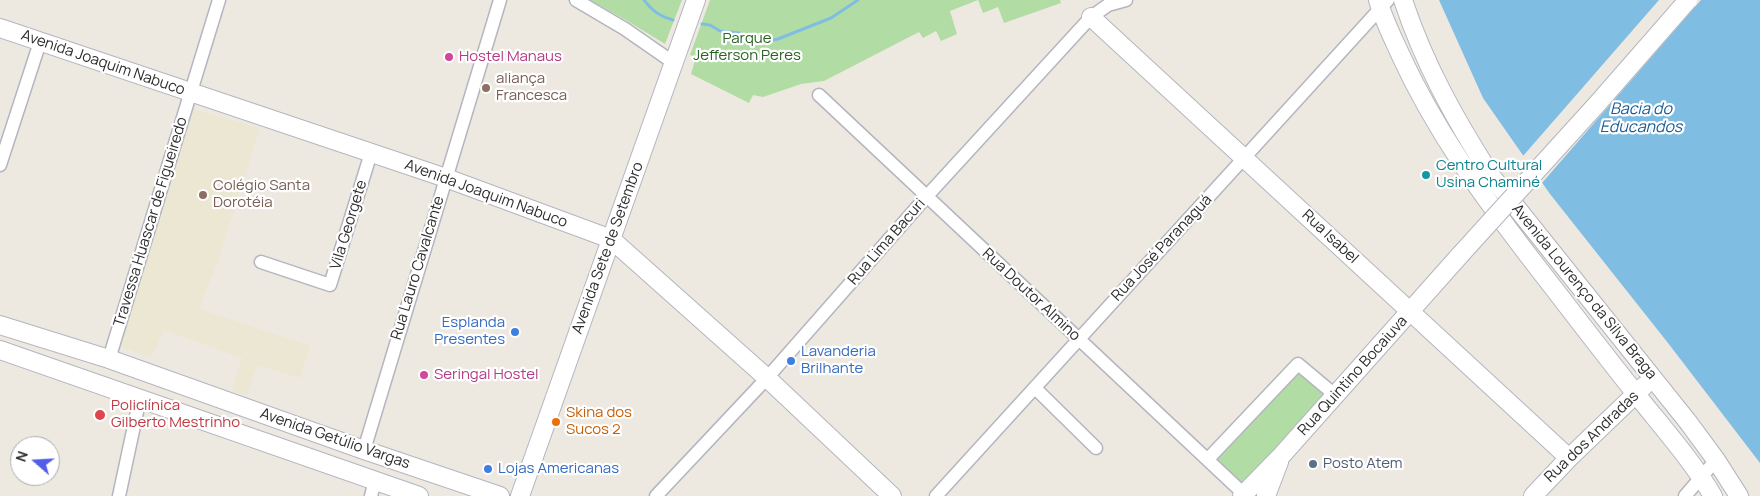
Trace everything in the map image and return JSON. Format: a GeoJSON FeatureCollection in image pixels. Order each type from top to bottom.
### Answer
{"type":"FeatureCollection","features":[{"type":"Feature","properties":{"kind":"street","name":"Travessa Huascar de Figueiredo"},"geometry":{"type":"LineString","coordinates":[[109,359],[219,0]]}},
{"type":"Feature","properties":{"kind":"street","name":"Rua Lauro Cavalcante"},"geometry":{"type":"LineString","coordinates":[[364,450],[500,0]]}},
{"type":"Feature","properties":{"kind":"street"},"geometry":{"type":"LineString","coordinates":[[576,0],[625,29],[674,63]]}},
{"type":"Feature","properties":{"kind":"street","name":"Avenida Sete de Setembro"},"geometry":{"type":"LineString","coordinates":[[520,496],[696,0]]}},
{"type":"Feature","properties":{"kind":"street","name":"Rua Lima Bacuri"},"geometry":{"type":"LineString","coordinates":[[656,496],[767,378],[927,196],[1091,16],[1108,5],[1126,0]]}},
{"type":"Feature","properties":{"kind":"street","name":"Avenida Lourenço da Silva Braga"},"geometry":{"type":"LineString","coordinates":[[1403,0],[1414,33],[1445,100],[1492,178],[1652,377],[1716,460],[1739,496]]}},
{"type":"Feature","properties":{"kind":"street","name":"Rua Quintino Bocaiuva"},"geometry":{"type":"LineString","coordinates":[[1243,495],[1282,455],[1688,0]]}},
{"type":"Feature","properties":{"kind":"street","name":"Avenida Lourenço da Silva Braga"},"geometry":{"type":"LineString","coordinates":[[1382,3],[1422,98],[1454,152],[1507,227],[1702,477],[1714,496]]}},
{"type":"Feature","properties":{"kind":"street","name":"Rua José Paranaguá"},"geometry":{"type":"LineString","coordinates":[[936,496],[1244,158],[1382,3]]}},
{"type":"Feature","properties":{"kind":"street","name":"Rua Isabel"},"geometry":{"type":"LineString","coordinates":[[1091,16],[1569,458]]}},
{"type":"Feature","properties":{"kind":"street","name":"Avenida Joaquim Nabuco"},"geometry":{"type":"LineString","coordinates":[[0,28],[446,178],[611,239],[767,378],[892,496]]}},
{"type":"Feature","properties":{"kind":"street"},"geometry":{"type":"LineString","coordinates":[[0,165],[40,42]]}},
{"type":"Feature","properties":{"kind":"street","name":"Rua Doutor Almino"},"geometry":{"type":"LineString","coordinates":[[819,95],[1208,459],[1243,495]]}},
{"type":"Feature","properties":{"kind":"street","name":"Vila Georgete"},"geometry":{"type":"LineString","coordinates":[[261,262],[330,285],[371,153]]}},
{"type":"Feature","properties":{"kind":"street","name":"Avenida Getúlio Vargas"},"geometry":{"type":"LineString","coordinates":[[0,324],[109,359],[364,450],[500,496]]}},
{"type":"Feature","properties":{"kind":"street","name":"Avenida Getúlio Vargas"},"geometry":{"type":"LineString","coordinates":[[0,350],[140,398],[373,489],[420,496]]}},
{"type":"Feature","properties":{"kind":"street"},"geometry":{"type":"LineString","coordinates":[[1208,459],[1298,363],[1335,395]]}},
{"type":"Feature","properties":{"kind":"street","name":"Rua dos Andradas"},"geometry":{"type":"LineString","coordinates":[[1533,496],[1652,377]]}},
{"type":"Feature","properties":{"kind":"street"},"geometry":{"type":"LineString","coordinates":[[1035,388],[1096,448]]}},
{"type":"Feature","properties":{"kind":"street"},"geometry":{"type":"LineString","coordinates":[[119,496],[140,398]]}},
{"type":"Feature","properties":{"kind":"street"},"geometry":{"type":"LineString","coordinates":[[1266,496],[1282,455]]}},
{"type":"Feature","properties":{"kind":"street"},"geometry":{"type":"LineString","coordinates":[[1686,496],[1716,460]]}},
{"type":"Feature","properties":{"kind":"shaded area","name":"Colégio Santa Dorotéia"},"geometry":{"type":"Polygon","coordinates":[[[193,109],[260,128],[218,261],[199,309],[310,346],[300,378],[257,365],[247,395],[232,391],[242,358],[164,330],[151,358],[120,346],[193,109]]]}},
{"type":"Feature","properties":{"kind":"green space"},"geometry":{"type":"Polygon","coordinates":[[[590,0],[682,0],[665,44],[590,0]]]}},
{"type":"Feature","properties":{"kind":"green space","name":"Parque Jefferson Peres"},"geometry":{"type":"Polygon","coordinates":[[[710,0],[978,0],[950,11],[957,34],[941,41],[936,31],[923,38],[919,32],[824,81],[801,84],[763,97],[753,95],[749,103],[691,74],[696,57],[690,55],[710,0]]]}},
{"type":"Feature","properties":{"kind":"green space"},"geometry":{"type":"Polygon","coordinates":[[[978,0],[1060,0],[1061,3],[1004,23],[998,7],[983,13],[978,0]]]}},
{"type":"Feature","properties":{"kind":"green space"},"geometry":{"type":"Polygon","coordinates":[[[1299,364],[1328,391],[1244,485],[1214,458],[1299,364]]]}},
{"type":"Feature","properties":{"kind":"water","name":"Bacia do Educandos"},"geometry":{"type":"Polygon","coordinates":[[[1439,0],[1760,0],[1760,463],[1550,194],[1483,98],[1439,0]]]}},
{"type":"Feature","properties":{"kind":"pier"},"geometry":{"type":"Polygon","coordinates":[[[1659,0],[1701,0],[1542,183],[1523,156],[1659,0]]]}},
{"type":"Feature","properties":{"kind":"waterway"},"geometry":{"type":"LineString","coordinates":[[644,0],[656,13],[673,20]]}},
{"type":"Feature","properties":{"kind":"waterway"},"geometry":{"type":"LineString","coordinates":[[702,24],[710,25],[720,31],[739,33],[757,43],[778,39],[831,18],[858,0]]}},
{"type":"Feature","properties":{"kind":"place","name":"Hostel Manaus"},"geometry":{"type":"Point","coordinates":[449,57]}},
{"type":"Feature","properties":{"kind":"place","name":"aliança Francesca"},"geometry":{"type":"Point","coordinates":[486,88]}},
{"type":"Feature","properties":{"kind":"place","name":"Centro Cultural Usina Chaminé"},"geometry":{"type":"Point","coordinates":[1426,175]}},
{"type":"Feature","properties":{"kind":"place","name":"Colégio Santa Dorotéia"},"geometry":{"type":"Point","coordinates":[203,195]}},
{"type":"Feature","properties":{"kind":"place","name":"Esplanda Presentes"},"geometry":{"type":"Point","coordinates":[515,332]}},
{"type":"Feature","properties":{"kind":"place","name":"Lavanderia Brilhante"},"geometry":{"type":"Point","coordinates":[791,361]}},
{"type":"Feature","properties":{"kind":"place","name":"Seringal Hostel"},"geometry":{"type":"Point","coordinates":[424,375]}},
{"type":"Feature","properties":{"kind":"place","name":"Policlínica Gilberto Mestrinho"},"geometry":{"type":"Point","coordinates":[100,415]}},
{"type":"Feature","properties":{"kind":"place","name":"Skina dos Sucos 2"},"geometry":{"type":"Point","coordinates":[556,422]}},
{"type":"Feature","properties":{"kind":"place","name":"Posto Atem"},"geometry":{"type":"Point","coordinates":[1313,464]}},
{"type":"Feature","properties":{"kind":"place","name":"Lojas Americanas"},"geometry":{"type":"Point","coordinates":[488,469]}}]}
